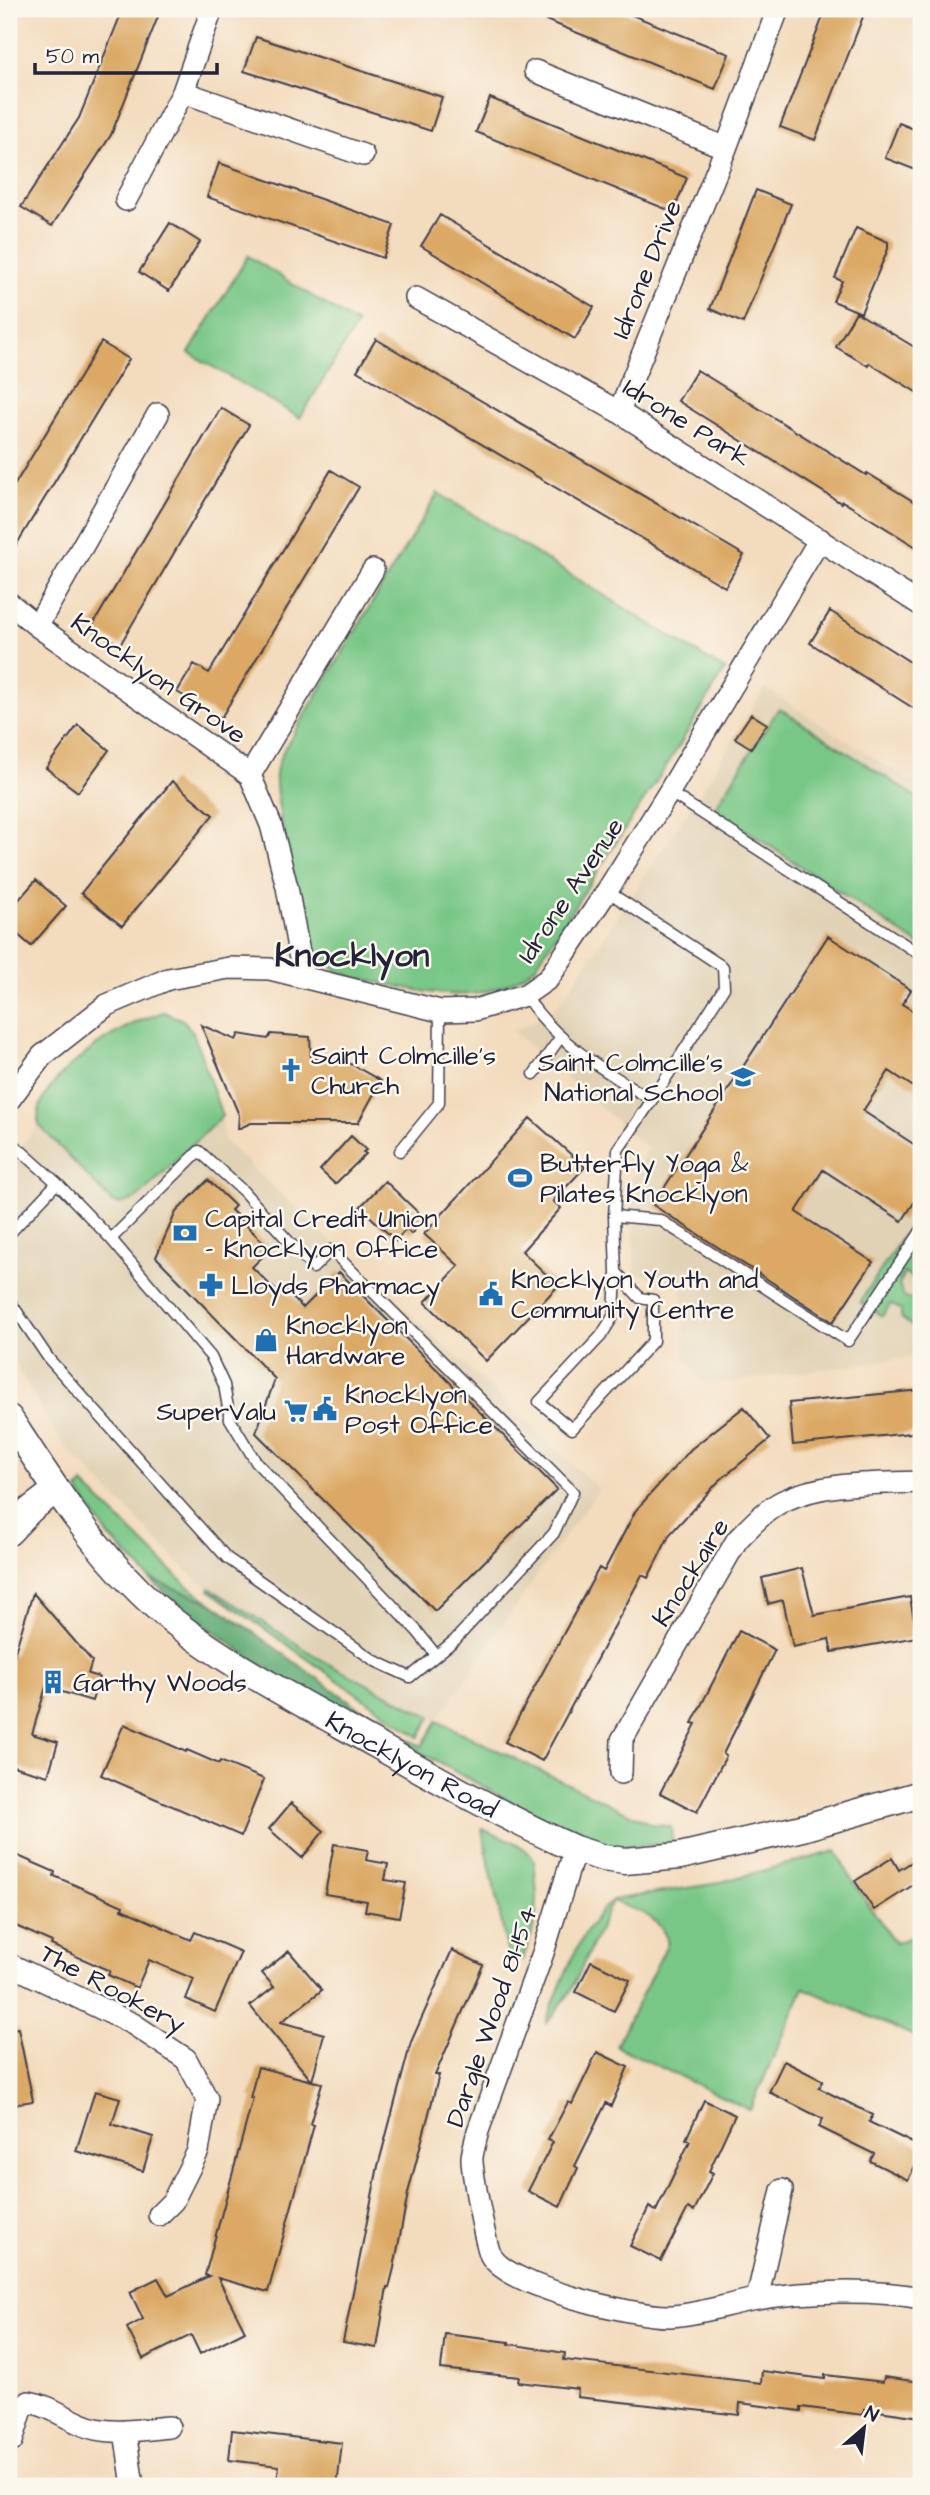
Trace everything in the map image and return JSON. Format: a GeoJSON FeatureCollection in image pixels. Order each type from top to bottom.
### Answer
{"type":"FeatureCollection","features":[{"type":"Feature","properties":{"kind":"street"},"geometry":{"type":"LineString","coordinates":[[126,200],[183,92],[212,9]]}},
{"type":"Feature","properties":{"kind":"street","name":"Idrone Drive"},"geometry":{"type":"LineString","coordinates":[[619,412],[726,148],[778,9]]}},
{"type":"Feature","properties":{"kind":"street"},"geometry":{"type":"LineString","coordinates":[[535,71],[726,148]]}},
{"type":"Feature","properties":{"kind":"street"},"geometry":{"type":"LineString","coordinates":[[183,92],[363,155]]}},
{"type":"Feature","properties":{"kind":"street","name":"Idrone Park"},"geometry":{"type":"LineString","coordinates":[[416,298],[619,412],[921,605]]}},
{"type":"Feature","properties":{"kind":"street","name":"Knocklyon Grove"},"geometry":{"type":"LineString","coordinates":[[37,626],[159,414]]}},
{"type":"Feature","properties":{"kind":"street","name":"Idrone Avenue"},"geometry":{"type":"LineString","coordinates":[[9,1100],[42,1056],[107,1005],[168,978],[229,968],[270,969],[440,1011],[475,1010],[525,995],[548,979],[607,891],[820,539]]}},
{"type":"Feature","properties":{"kind":"street","name":"Knocklyon Grove"},"geometry":{"type":"LineString","coordinates":[[250,775],[373,570]]}},
{"type":"Feature","properties":{"kind":"street","name":"Knocklyon Grove"},"geometry":{"type":"LineString","coordinates":[[9,603],[37,626],[250,775],[271,825],[303,975]]}},
{"type":"Feature","properties":{"kind":"street","name":"Knocklyon Road"},"geometry":{"type":"LineString","coordinates":[[9,1418],[99,1550],[168,1617],[233,1662],[405,1761],[575,1849],[625,1861],[680,1856],[802,1828],[921,1794]]}},
{"type":"Feature","properties":{"kind":"street","name":"Knockaire"},"geometry":{"type":"LineString","coordinates":[[621,1773],[622,1740],[737,1540],[762,1515],[783,1502],[825,1487],[921,1482]]}},
{"type":"Feature","properties":{"kind":"street"},"geometry":{"type":"LineString","coordinates":[[9,1532],[30,1510],[56,1490]]}},
{"type":"Feature","properties":{"kind":"street","name":"Dargle Wood 81-154"},"geometry":{"type":"LineString","coordinates":[[575,1849],[561,1902],[478,2132],[471,2159],[491,2256],[513,2276],[597,2306],[669,2316],[757,2299],[812,2293],[906,2295],[921,2298]]}},
{"type":"Feature","properties":{"kind":"street","name":"The Rookery"},"geometry":{"type":"LineString","coordinates":[[9,1964],[133,2024],[186,2059],[207,2099],[201,2138],[198,2151],[173,2201],[159,2215]]}},
{"type":"Feature","properties":{"kind":"street"},"geometry":{"type":"LineString","coordinates":[[757,2299],[782,2190]]}},
{"type":"Feature","properties":{"kind":"street"},"geometry":{"type":"LineString","coordinates":[[12,2441],[22,2409],[29,2402],[43,2404],[95,2429],[125,2431],[169,2427]]}},
{"type":"Feature","properties":{"kind":"street"},"geometry":{"type":"LineString","coordinates":[[125,2431],[133,2486]]}},
{"type":"Feature","properties":{"kind":"lane"},"geometry":{"type":"LineString","coordinates":[[669,792],[921,956]]}},
{"type":"Feature","properties":{"kind":"lane"},"geometry":{"type":"LineString","coordinates":[[607,891],[723,967],[724,988],[618,1150],[614,1216],[614,1315],[601,1336],[540,1402],[572,1429],[653,1341],[653,1300],[640,1298],[616,1272]]}},
{"type":"Feature","properties":{"kind":"lane"},"geometry":{"type":"LineString","coordinates":[[525,995],[538,1016],[560,1038],[652,1100]]}},
{"type":"Feature","properties":{"kind":"lane"},"geometry":{"type":"LineString","coordinates":[[400,1151],[439,1102],[440,1011]]}},
{"type":"Feature","properties":{"kind":"lane"},"geometry":{"type":"LineString","coordinates":[[534,1074],[560,1038]]}},
{"type":"Feature","properties":{"kind":"lane"},"geometry":{"type":"LineString","coordinates":[[9,1140],[57,1183],[111,1239],[211,1357],[224,1385],[230,1419],[256,1462],[408,1622],[436,1656]]}},
{"type":"Feature","properties":{"kind":"lane"},"geometry":{"type":"LineString","coordinates":[[9,1300],[50,1359],[227,1558],[375,1661],[410,1677],[454,1640],[554,1533],[573,1492],[331,1250],[313,1268],[243,1191],[200,1151],[111,1239]]}},
{"type":"Feature","properties":{"kind":"lane"},"geometry":{"type":"LineString","coordinates":[[9,1234],[57,1183]]}},
{"type":"Feature","properties":{"kind":"lane"},"geometry":{"type":"LineString","coordinates":[[614,1216],[660,1220],[848,1341],[921,1231]]}},
{"type":"Feature","properties":{"kind":"shaded area","name":"Saint Colmcille's National School"},"geometry":{"type":"Polygon","coordinates":[[[765,688],[921,788],[921,1356],[706,1385],[685,1359],[682,1279],[635,1274],[632,1177],[648,1149],[513,1031],[549,1014],[564,997],[697,798],[765,688]]]}},
{"type":"Feature","properties":{"kind":"shaded area"},"geometry":{"type":"Polygon","coordinates":[[[222,1116],[224,1141],[599,1489],[437,1721],[328,1664],[194,1578],[61,1442],[9,1354],[9,1161],[39,1125],[112,1202],[128,1203],[136,1199],[222,1116]]]}},
{"type":"Feature","properties":{"kind":"green space"},"geometry":{"type":"Polygon","coordinates":[[[248,256],[357,324],[300,418],[189,353],[248,256]]]}},
{"type":"Feature","properties":{"kind":"green space"},"geometry":{"type":"Polygon","coordinates":[[[438,493],[725,670],[674,754],[535,967],[516,980],[479,993],[442,994],[355,978],[336,970],[322,957],[309,933],[296,888],[276,787],[277,769],[285,748],[438,493]]]}},
{"type":"Feature","properties":{"kind":"green space"},"geometry":{"type":"Polygon","coordinates":[[[779,708],[921,800],[921,946],[714,809],[779,708]]]}},
{"type":"Feature","properties":{"kind":"green space"},"geometry":{"type":"Polygon","coordinates":[[[163,1012],[183,1020],[193,1032],[222,1116],[136,1199],[119,1204],[112,1202],[39,1125],[39,1111],[55,1082],[84,1055],[127,1027],[163,1012]]]}},
{"type":"Feature","properties":{"kind":"green space"},"geometry":{"type":"Polygon","coordinates":[[[921,1208],[921,1284],[904,1273],[899,1284],[904,1297],[913,1300],[917,1295],[921,1298],[921,1327],[915,1328],[901,1318],[901,1310],[891,1304],[882,1316],[860,1302],[921,1208]]]}},
{"type":"Feature","properties":{"kind":"green space"},"geometry":{"type":"Polygon","coordinates":[[[83,1484],[186,1585],[212,1603],[150,1579],[108,1535],[78,1490],[83,1484]]]}},
{"type":"Feature","properties":{"kind":"green space"},"geometry":{"type":"Polygon","coordinates":[[[150,1579],[212,1603],[382,1724],[411,1741],[408,1746],[275,1673],[241,1651],[190,1614],[150,1579]]]}},
{"type":"Feature","properties":{"kind":"green space"},"geometry":{"type":"Polygon","coordinates":[[[210,1588],[328,1664],[431,1717],[419,1737],[209,1590],[210,1588]]]}},
{"type":"Feature","properties":{"kind":"green space"},"geometry":{"type":"Polygon","coordinates":[[[437,1721],[651,1824],[671,1827],[673,1844],[616,1846],[586,1840],[408,1746],[411,1741],[422,1746],[437,1721]]]}},
{"type":"Feature","properties":{"kind":"green space"},"geometry":{"type":"Polygon","coordinates":[[[482,1829],[519,1845],[534,1861],[537,1888],[535,1923],[522,1960],[508,1954],[482,1829]]]}},
{"type":"Feature","properties":{"kind":"green space"},"geometry":{"type":"Polygon","coordinates":[[[836,1851],[852,1880],[895,1943],[921,1933],[921,2039],[804,1988],[750,2110],[616,2046],[668,1943],[665,1934],[654,1920],[612,1901],[571,1991],[547,2023],[581,1940],[600,1912],[612,1900],[713,1884],[836,1851]]]}},
{"type":"Feature","properties":{"kind":"building"},"geometry":{"type":"Polygon","coordinates":[[[123,9],[161,9],[111,135],[52,226],[21,207],[79,118],[123,9]]]}},
{"type":"Feature","properties":{"kind":"building"},"geometry":{"type":"Polygon","coordinates":[[[519,9],[617,9],[729,54],[715,89],[519,9]]]}},
{"type":"Feature","properties":{"kind":"building"},"geometry":{"type":"Polygon","coordinates":[[[826,9],[866,9],[815,140],[780,127],[826,9]]]}},
{"type":"Feature","properties":{"kind":"building"},"geometry":{"type":"Polygon","coordinates":[[[256,37],[442,97],[431,131],[244,71],[256,37]]]}},
{"type":"Feature","properties":{"kind":"building"},"geometry":{"type":"Polygon","coordinates":[[[490,98],[687,178],[673,212],[476,132],[490,98]]]}},
{"type":"Feature","properties":{"kind":"building"},"geometry":{"type":"Polygon","coordinates":[[[899,123],[921,132],[921,172],[885,158],[899,123]]]}},
{"type":"Feature","properties":{"kind":"building"},"geometry":{"type":"Polygon","coordinates":[[[219,163],[394,225],[383,258],[207,197],[219,163]]]}},
{"type":"Feature","properties":{"kind":"building"},"geometry":{"type":"Polygon","coordinates":[[[756,190],[791,204],[743,323],[710,309],[756,190]]]}},
{"type":"Feature","properties":{"kind":"building"},"geometry":{"type":"Polygon","coordinates":[[[440,215],[594,307],[575,339],[421,246],[440,215]]]}},
{"type":"Feature","properties":{"kind":"building"},"geometry":{"type":"Polygon","coordinates":[[[170,223],[200,242],[169,291],[139,272],[170,223]]]}},
{"type":"Feature","properties":{"kind":"building"},"geometry":{"type":"Polygon","coordinates":[[[856,228],[888,242],[888,249],[861,313],[833,301],[842,281],[835,278],[856,228]]]}},
{"type":"Feature","properties":{"kind":"building"},"geometry":{"type":"Polygon","coordinates":[[[856,312],[921,351],[921,395],[869,363],[868,366],[836,347],[856,312]]]}},
{"type":"Feature","properties":{"kind":"building"},"geometry":{"type":"Polygon","coordinates":[[[376,339],[744,555],[725,587],[357,371],[376,339]]]}},
{"type":"Feature","properties":{"kind":"building"},"geometry":{"type":"Polygon","coordinates":[[[101,342],[129,359],[9,557],[9,494],[101,342]]]}},
{"type":"Feature","properties":{"kind":"building"},"geometry":{"type":"Polygon","coordinates":[[[697,370],[921,506],[921,550],[678,401],[697,370]]]}},
{"type":"Feature","properties":{"kind":"building"},"geometry":{"type":"Polygon","coordinates":[[[221,408],[249,425],[120,645],[91,628],[221,408]]]}},
{"type":"Feature","properties":{"kind":"building"},"geometry":{"type":"Polygon","coordinates":[[[331,470],[359,487],[221,718],[177,692],[194,664],[209,673],[331,470]]]}},
{"type":"Feature","properties":{"kind":"building"},"geometry":{"type":"Polygon","coordinates":[[[830,611],[921,669],[921,713],[810,643],[830,611]]]}},
{"type":"Feature","properties":{"kind":"building"},"geometry":{"type":"Polygon","coordinates":[[[751,714],[767,724],[751,748],[735,738],[751,714]]]}},
{"type":"Feature","properties":{"kind":"building"},"geometry":{"type":"Polygon","coordinates":[[[78,725],[109,750],[78,792],[46,768],[78,725]]]}},
{"type":"Feature","properties":{"kind":"building"},"geometry":{"type":"Polygon","coordinates":[[[172,781],[213,815],[122,926],[81,893],[172,781]]]}},
{"type":"Feature","properties":{"kind":"building"},"geometry":{"type":"Polygon","coordinates":[[[36,880],[66,906],[31,946],[9,927],[9,911],[36,880]]]}},
{"type":"Feature","properties":{"kind":"building"},"geometry":{"type":"Polygon","coordinates":[[[828,936],[911,990],[902,1004],[921,1016],[921,1092],[889,1071],[863,1111],[921,1149],[921,1192],[902,1221],[823,1170],[796,1212],[873,1262],[833,1322],[653,1205],[828,936]]]}},
{"type":"Feature","properties":{"kind":"building","name":"Saint Colmcille's Church"},"geometry":{"type":"Polygon","coordinates":[[[201,1025],[236,1040],[239,1034],[268,1039],[271,1034],[310,1037],[311,1059],[340,1058],[381,1081],[358,1123],[251,1123],[238,1129],[239,1115],[201,1025]]]}},
{"type":"Feature","properties":{"kind":"building"},"geometry":{"type":"Polygon","coordinates":[[[530,1118],[585,1167],[553,1201],[561,1208],[522,1251],[558,1286],[486,1361],[425,1302],[459,1266],[424,1234],[530,1118]]]}},
{"type":"Feature","properties":{"kind":"building"},"geometry":{"type":"Polygon","coordinates":[[[351,1136],[366,1150],[363,1152],[366,1154],[335,1184],[320,1170],[351,1136]]]}},
{"type":"Feature","properties":{"kind":"building"},"geometry":{"type":"Polygon","coordinates":[[[208,1180],[235,1206],[231,1210],[266,1245],[266,1253],[252,1267],[278,1293],[283,1288],[303,1308],[339,1272],[557,1489],[435,1611],[256,1433],[275,1379],[156,1257],[176,1212],[208,1180]]]}},
{"type":"Feature","properties":{"kind":"building"},"geometry":{"type":"Polygon","coordinates":[[[385,1181],[425,1219],[411,1234],[406,1229],[396,1241],[360,1207],[385,1181]]]}},
{"type":"Feature","properties":{"kind":"building"},"geometry":{"type":"Polygon","coordinates":[[[921,1390],[921,1432],[793,1445],[789,1403],[921,1390]]]}},
{"type":"Feature","properties":{"kind":"building"},"geometry":{"type":"Polygon","coordinates":[[[744,1407],[770,1439],[719,1481],[670,1534],[648,1578],[642,1575],[542,1761],[505,1742],[599,1568],[604,1571],[636,1510],[691,1449],[744,1407]]]}},
{"type":"Feature","properties":{"kind":"building"},"geometry":{"type":"Polygon","coordinates":[[[802,1568],[814,1615],[910,1597],[917,1637],[832,1652],[829,1639],[793,1647],[783,1600],[768,1604],[762,1578],[802,1568]]]}},
{"type":"Feature","properties":{"kind":"building","name":"Garthy Woods"},"geometry":{"type":"Polygon","coordinates":[[[33,1593],[92,1661],[88,1674],[99,1677],[92,1701],[46,1687],[32,1734],[58,1742],[48,1776],[9,1765],[9,1653],[14,1655],[33,1593]]]}},
{"type":"Feature","properties":{"kind":"building"},"geometry":{"type":"Polygon","coordinates":[[[739,1631],[775,1650],[697,1812],[660,1793],[696,1724],[692,1723],[739,1631]]]}},
{"type":"Feature","properties":{"kind":"building"},"geometry":{"type":"Polygon","coordinates":[[[124,1724],[186,1752],[187,1750],[219,1764],[220,1761],[264,1779],[241,1836],[101,1775],[124,1724]]]}},
{"type":"Feature","properties":{"kind":"building"},"geometry":{"type":"Polygon","coordinates":[[[291,1803],[324,1831],[302,1858],[269,1829],[291,1803]]]}},
{"type":"Feature","properties":{"kind":"building"},"geometry":{"type":"Polygon","coordinates":[[[334,1844],[368,1850],[366,1860],[388,1864],[385,1880],[406,1883],[399,1917],[365,1911],[367,1901],[325,1894],[334,1844]]]}},
{"type":"Feature","properties":{"kind":"building"},"geometry":{"type":"Polygon","coordinates":[[[9,1852],[55,1872],[54,1876],[123,1906],[122,1909],[191,1940],[195,1932],[241,1952],[215,2012],[186,1999],[194,1979],[149,1960],[137,1988],[108,1975],[110,1971],[9,1923],[9,1852]]]}},
{"type":"Feature","properties":{"kind":"building"},"geometry":{"type":"Polygon","coordinates":[[[921,1856],[921,1880],[874,1910],[855,1881],[892,1858],[899,1870],[921,1856]]]}},
{"type":"Feature","properties":{"kind":"building"},"geometry":{"type":"Polygon","coordinates":[[[452,1950],[483,1965],[435,2075],[439,2075],[408,2193],[394,2268],[389,2288],[387,2287],[377,2348],[343,2342],[378,2166],[411,2042],[452,1950]]]}},
{"type":"Feature","properties":{"kind":"building"},"geometry":{"type":"Polygon","coordinates":[[[289,1951],[322,1990],[281,2022],[324,2034],[312,2081],[250,2006],[274,1987],[262,1973],[289,1951]]]}},
{"type":"Feature","properties":{"kind":"building"},"geometry":{"type":"Polygon","coordinates":[[[591,1961],[630,1980],[614,2011],[576,1992],[591,1961]]]}},
{"type":"Feature","properties":{"kind":"building"},"geometry":{"type":"Polygon","coordinates":[[[18,2028],[33,2101],[9,2105],[9,2029],[18,2028]]]}},
{"type":"Feature","properties":{"kind":"building"},"geometry":{"type":"Polygon","coordinates":[[[597,2052],[628,2067],[611,2106],[606,2103],[575,2166],[578,2168],[560,2207],[528,2191],[553,2142],[548,2140],[568,2102],[572,2104],[597,2052]]]}},
{"type":"Feature","properties":{"kind":"building"},"geometry":{"type":"Polygon","coordinates":[[[784,2061],[823,2081],[819,2088],[873,2115],[869,2122],[921,2147],[921,2154],[908,2180],[870,2161],[874,2154],[819,2127],[823,2119],[769,2092],[784,2061]]]}},
{"type":"Feature","properties":{"kind":"building"},"geometry":{"type":"Polygon","coordinates":[[[258,2067],[322,2083],[310,2124],[314,2125],[268,2292],[218,2278],[245,2331],[200,2354],[191,2335],[143,2359],[127,2328],[143,2319],[130,2292],[158,2278],[168,2296],[209,2276],[205,2275],[253,2098],[250,2098],[258,2067]]]}},
{"type":"Feature","properties":{"kind":"building"},"geometry":{"type":"Polygon","coordinates":[[[95,2091],[120,2098],[112,2124],[153,2137],[143,2171],[76,2151],[95,2091]]]}},
{"type":"Feature","properties":{"kind":"building"},"geometry":{"type":"Polygon","coordinates":[[[704,2100],[735,2115],[709,2171],[713,2173],[694,2211],[688,2208],[661,2261],[630,2246],[649,2207],[656,2211],[690,2141],[686,2139],[704,2100]]]}},
{"type":"Feature","properties":{"kind":"building"},"geometry":{"type":"Polygon","coordinates":[[[445,2334],[509,2342],[565,2353],[564,2360],[761,2383],[762,2371],[825,2379],[825,2375],[883,2382],[884,2377],[921,2382],[921,2417],[864,2409],[863,2415],[740,2403],[739,2415],[577,2397],[578,2389],[518,2382],[519,2377],[441,2369],[445,2334]]]}},
{"type":"Feature","properties":{"kind":"building"},"geometry":{"type":"Polygon","coordinates":[[[232,2430],[342,2443],[337,2486],[276,2486],[279,2466],[229,2460],[232,2430]]]}},
{"type":"Feature","properties":{"kind":"place","name":"Saint Colmcille's Church"},"geometry":{"type":"Point","coordinates":[291,1070]}},
{"type":"Feature","properties":{"kind":"place","name":"Saint Colmcille's National School"},"geometry":{"type":"Point","coordinates":[743,1077]}},
{"type":"Feature","properties":{"kind":"place","name":"Butterfly Yoga & Pilates Knocklyon"},"geometry":{"type":"Point","coordinates":[520,1178]}},
{"type":"Feature","properties":{"kind":"place","name":"Capital Credit Union - Knocklyon Office"},"geometry":{"type":"Point","coordinates":[185,1233]}},
{"type":"Feature","properties":{"kind":"place","name":"Lloyds Pharmacy"},"geometry":{"type":"Point","coordinates":[211,1285]}},
{"type":"Feature","properties":{"kind":"place","name":"Knocklyon Youth and Community Centre"},"geometry":{"type":"Point","coordinates":[491,1294]}},
{"type":"Feature","properties":{"kind":"place","name":"Knocklyon Hardware"},"geometry":{"type":"Point","coordinates":[266,1340]}},
{"type":"Feature","properties":{"kind":"place","name":"Knocklyon Post Office"},"geometry":{"type":"Point","coordinates":[325,1409]}},
{"type":"Feature","properties":{"kind":"place","name":"SuperValu"},"geometry":{"type":"Point","coordinates":[296,1411]}},
{"type":"Feature","properties":{"kind":"place","name":"Garthy Woods"},"geometry":{"type":"Point","coordinates":[53,1682]}},
{"type":"Feature","properties":{"kind":"district","name":"Knocklyon"},"geometry":{"type":"Point","coordinates":[352,954]}}]}
